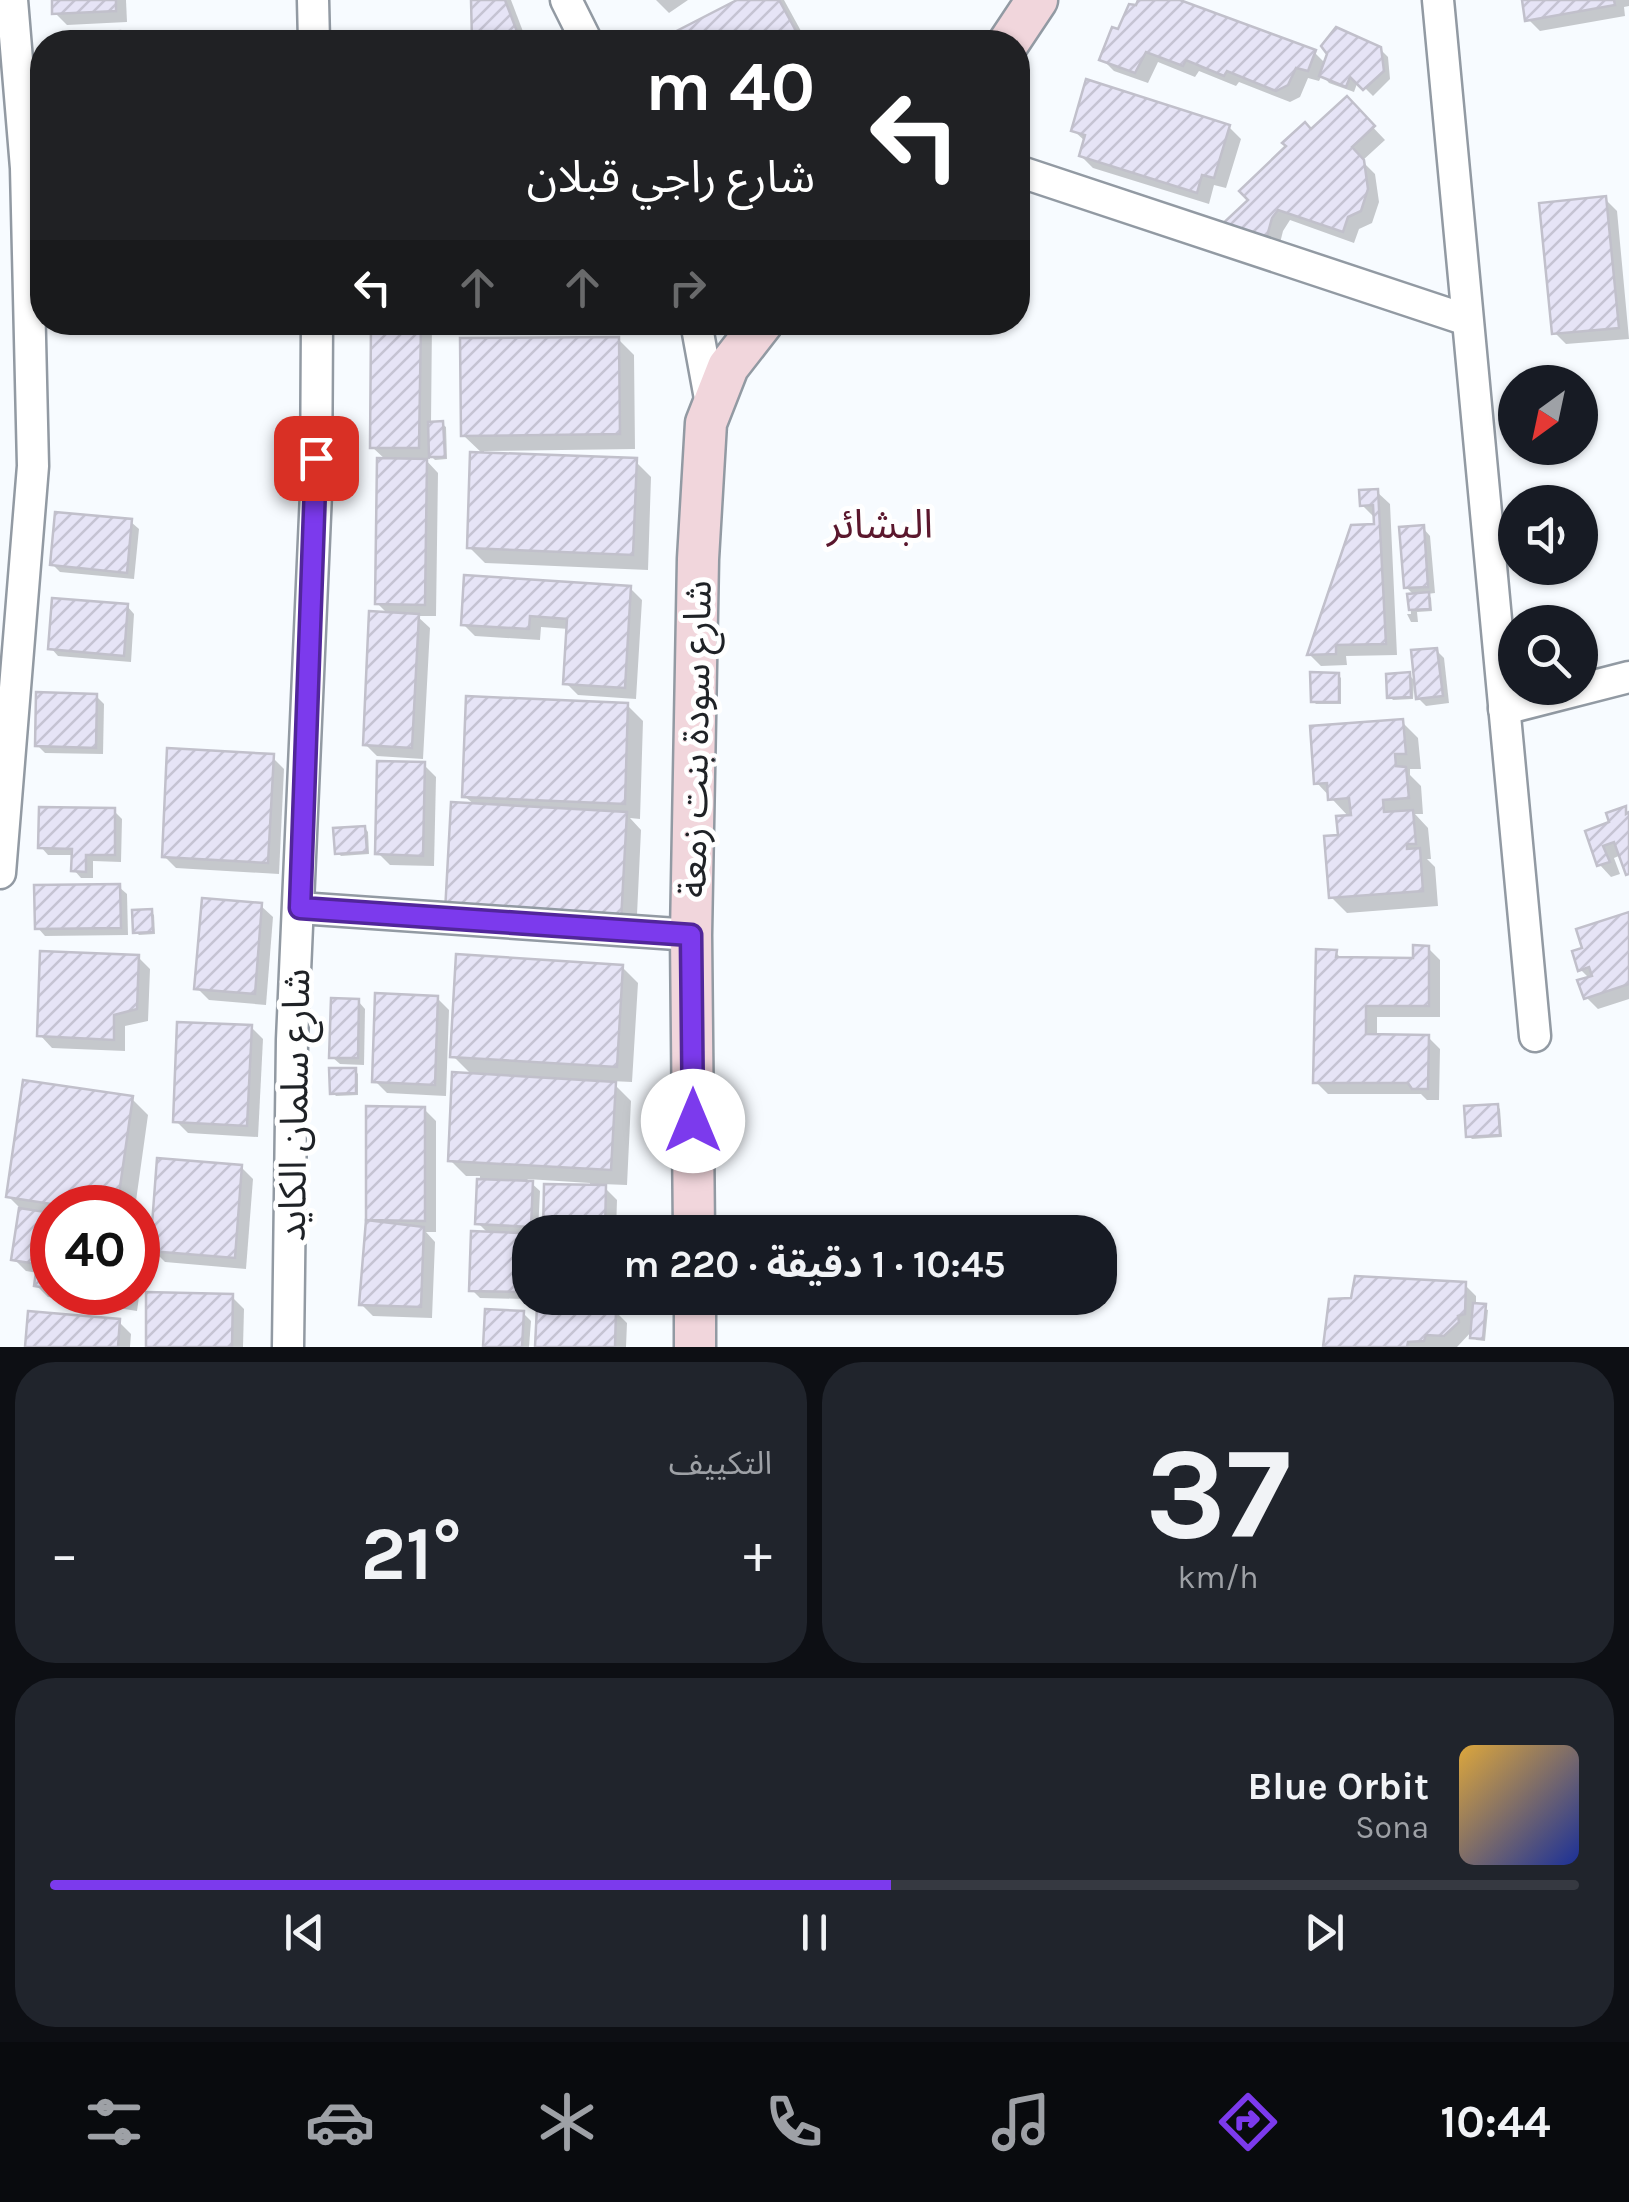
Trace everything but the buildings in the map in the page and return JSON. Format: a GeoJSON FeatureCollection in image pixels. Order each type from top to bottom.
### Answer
{"type":"FeatureCollection","features":[{"type":"Feature","properties":{"kind":"street"},"geometry":{"type":"LineString","coordinates":[[0,873],[32,466],[13,168],[12,0]]}},
{"type":"Feature","properties":{"kind":"street"},"geometry":{"type":"LineString","coordinates":[[313,0],[314,30]]}},
{"type":"Feature","properties":{"kind":"street"},"geometry":{"type":"LineString","coordinates":[[566,0],[581,30]]}},
{"type":"Feature","properties":{"kind":"street"},"geometry":{"type":"LineString","coordinates":[[1017,30],[1037,0]]}},
{"type":"Feature","properties":{"kind":"street"},"geometry":{"type":"LineString","coordinates":[[1438,0],[1534,1036]]}},
{"type":"Feature","properties":{"kind":"street"},"geometry":{"type":"LineString","coordinates":[[1030,174],[1466,320]]}},
{"type":"Feature","properties":{"kind":"street","name":"شارع سلمان الكايد"},"geometry":{"type":"LineString","coordinates":[[288,1347],[292,1040],[316,492],[317,335]]}},
{"type":"Feature","properties":{"kind":"street"},"geometry":{"type":"LineString","coordinates":[[698,335],[711,404]]}},
{"type":"Feature","properties":{"kind":"street","name":"شارع سودة بنت زمعة"},"geometry":{"type":"LineString","coordinates":[[694,1215],[691,935],[698,559],[706,423],[728,367],[754,335]]}},
{"type":"Feature","properties":{"kind":"street"},"geometry":{"type":"LineString","coordinates":[[1504,709],[1629,677]]}},
{"type":"Feature","properties":{"kind":"street"},"geometry":{"type":"LineString","coordinates":[[300,908],[691,935]]}},
{"type":"Feature","properties":{"kind":"street"},"geometry":{"type":"LineString","coordinates":[[695,1315],[695,1347]]}},
{"type":"Feature","properties":{"kind":"district","name":"البشائر"},"geometry":{"type":"Point","coordinates":[880,524]}},
{"type":"Feature","properties":{"kind":"route"},"geometry":{"type":"LineString","coordinates":[[316,458],[300,908],[691,935],[693,1121]]}}]}
